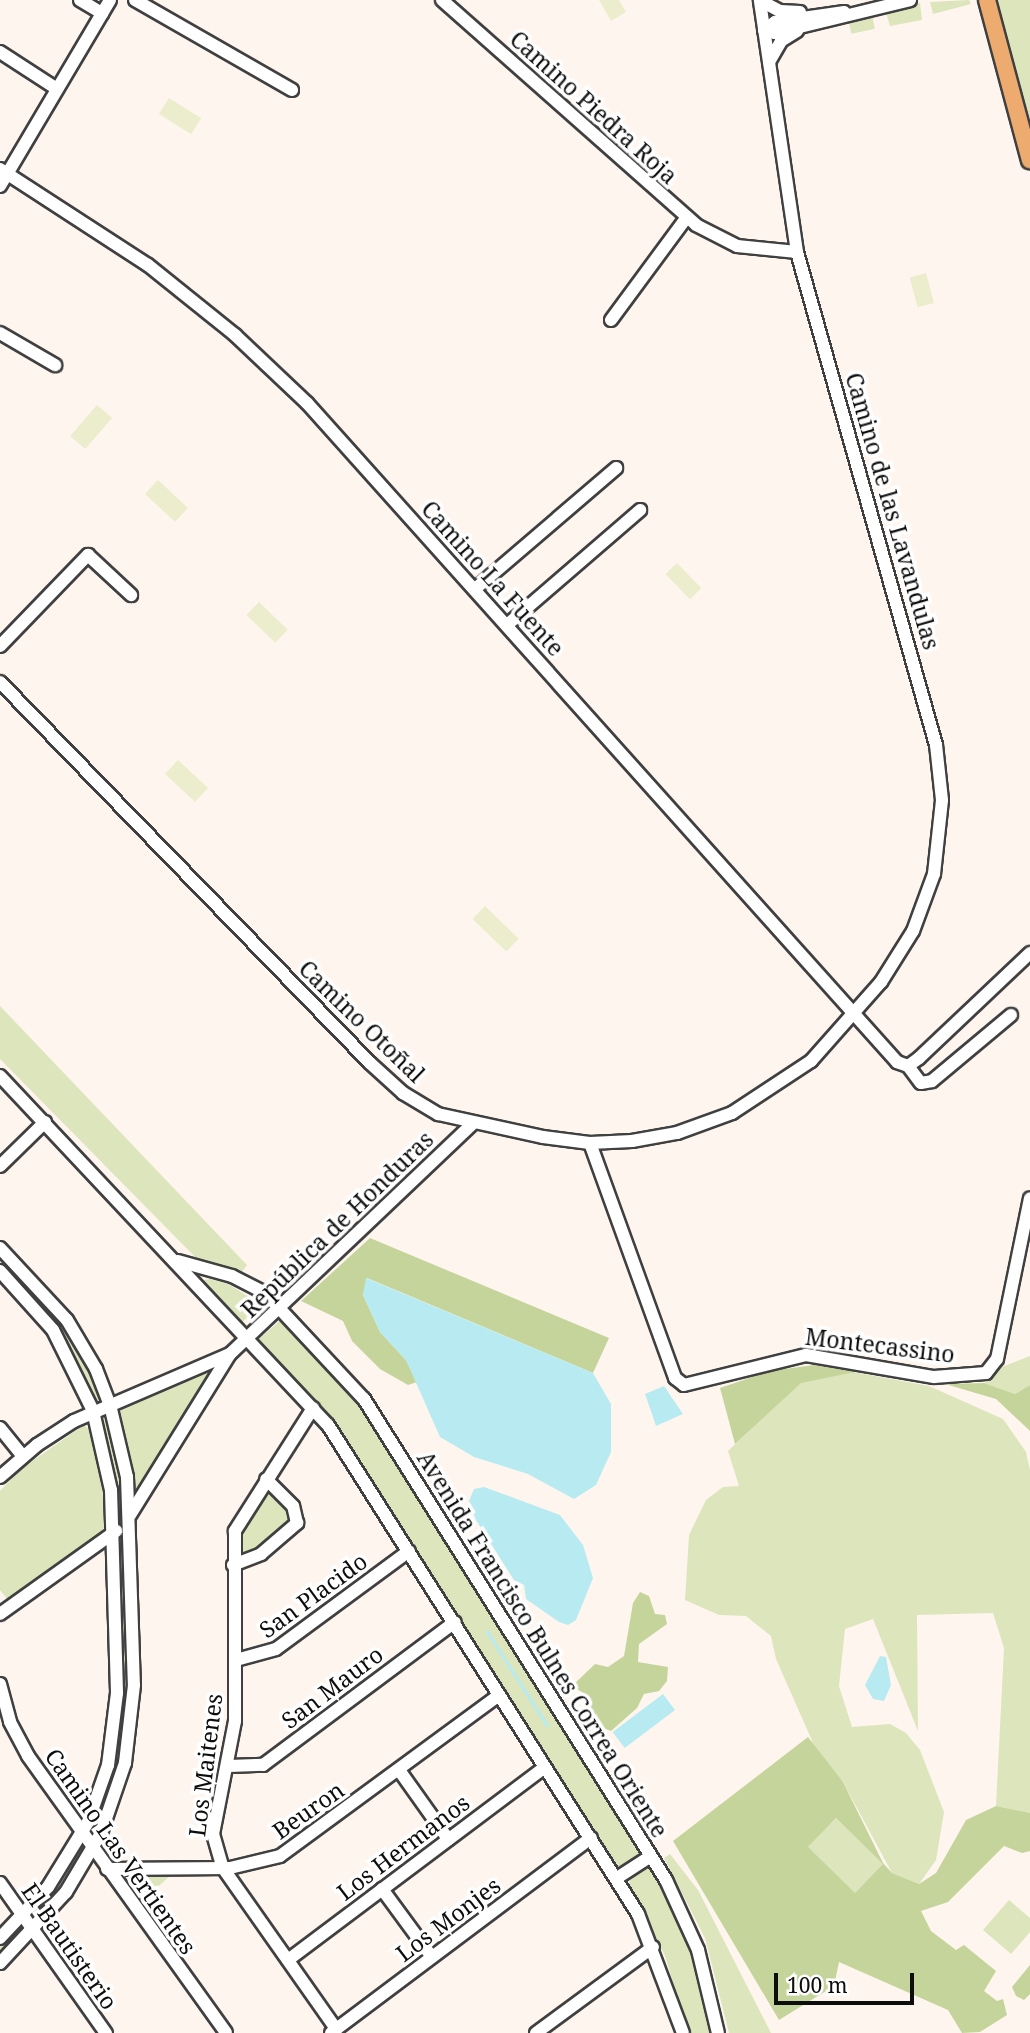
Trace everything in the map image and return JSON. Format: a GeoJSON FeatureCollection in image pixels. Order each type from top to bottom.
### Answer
{"type":"FeatureCollection","features":[{"type":"Feature","properties":{"kind":"main road"},"geometry":{"type":"LineString","coordinates":[[987,0],[1030,160]]}},
{"type":"Feature","properties":{"kind":"street"},"geometry":{"type":"LineString","coordinates":[[80,0],[102,13]]}},
{"type":"Feature","properties":{"kind":"street"},"geometry":{"type":"LineString","coordinates":[[0,186],[4,171],[110,0]]}},
{"type":"Feature","properties":{"kind":"street"},"geometry":{"type":"LineString","coordinates":[[135,0],[292,90]]}},
{"type":"Feature","properties":{"kind":"street","name":"Camino Piedra Roja"},"geometry":{"type":"LineString","coordinates":[[442,0],[705,232],[737,246],[797,252]]}},
{"type":"Feature","properties":{"kind":"street"},"geometry":{"type":"LineString","coordinates":[[764,30],[775,33],[910,0]]}},
{"type":"Feature","properties":{"kind":"street"},"geometry":{"type":"LineString","coordinates":[[761,1],[780,11],[859,12]]}},
{"type":"Feature","properties":{"kind":"street","name":"Camino de las Lavandulas"},"geometry":{"type":"LineString","coordinates":[[761,1],[797,252],[902,618],[936,745],[941,782],[938,856],[921,912],[893,966],[853,1015]]}},
{"type":"Feature","properties":{"kind":"street"},"geometry":{"type":"LineString","coordinates":[[764,30],[772,23],[823,13]]}},
{"type":"Feature","properties":{"kind":"street"},"geometry":{"type":"LineString","coordinates":[[769,62],[781,41],[810,25]]}},
{"type":"Feature","properties":{"kind":"street"},"geometry":{"type":"LineString","coordinates":[[0,52],[57,89]]}},
{"type":"Feature","properties":{"kind":"street","name":"Camino La Fuente"},"geometry":{"type":"LineString","coordinates":[[4,171],[117,242],[235,335],[332,429],[853,1015],[890,1056],[908,1066],[921,1083],[932,1082],[1011,1015]]}},
{"type":"Feature","properties":{"kind":"street"},"geometry":{"type":"LineString","coordinates":[[611,320],[687,217]]}},
{"type":"Feature","properties":{"kind":"street"},"geometry":{"type":"LineString","coordinates":[[0,333],[55,365]]}},
{"type":"Feature","properties":{"kind":"street"},"geometry":{"type":"LineString","coordinates":[[475,589],[616,468]]}},
{"type":"Feature","properties":{"kind":"street"},"geometry":{"type":"LineString","coordinates":[[508,625],[640,510]]}},
{"type":"Feature","properties":{"kind":"street"},"geometry":{"type":"LineString","coordinates":[[0,646],[88,555],[131,595]]}},
{"type":"Feature","properties":{"kind":"street","name":"Camino Otoñal"},"geometry":{"type":"LineString","coordinates":[[0,682],[392,1084],[426,1108],[472,1124],[590,1143],[665,1135],[732,1113],[803,1067],[853,1015]]}},
{"type":"Feature","properties":{"kind":"street"},"geometry":{"type":"LineString","coordinates":[[908,1066],[1030,953]]}},
{"type":"Feature","properties":{"kind":"street"},"geometry":{"type":"LineString","coordinates":[[0,1076],[313,1408],[455,1622],[617,1878],[653,1947],[683,2033]]}},
{"type":"Feature","properties":{"kind":"street"},"geometry":{"type":"LineString","coordinates":[[0,1166],[46,1122]]}},
{"type":"Feature","properties":{"kind":"street","name":"República de Honduras"},"geometry":{"type":"LineString","coordinates":[[0,1614],[44,1578],[113,1534],[130,1514],[230,1354],[472,1124]]}},
{"type":"Feature","properties":{"kind":"street","name":"Montecassino"},"geometry":{"type":"LineString","coordinates":[[590,1143],[674,1378],[684,1385],[806,1355],[934,1377],[986,1373],[997,1359],[1030,1198]]}},
{"type":"Feature","properties":{"kind":"street"},"geometry":{"type":"LineString","coordinates":[[0,1248],[67,1320],[96,1370],[110,1405],[121,1441],[130,1514],[134,1672],[125,1763],[93,1849],[66,1892],[0,1963]]}},
{"type":"Feature","properties":{"kind":"street","name":"Avenida Francisco Bulnes Correa Oriente"},"geometry":{"type":"LineString","coordinates":[[174,1260],[243,1280],[280,1306],[364,1399],[651,1856],[698,1950],[718,2033]]}},
{"type":"Feature","properties":{"kind":"street"},"geometry":{"type":"LineString","coordinates":[[0,1271],[53,1330],[93,1411],[110,1490],[117,1672],[108,1765],[82,1833],[56,1877],[0,1938]]}},
{"type":"Feature","properties":{"kind":"street"},"geometry":{"type":"LineString","coordinates":[[53,1330],[67,1320]]}},
{"type":"Feature","properties":{"kind":"street","name":"República de Honduras"},"geometry":{"type":"LineString","coordinates":[[0,1477],[23,1456],[93,1411],[230,1354]]}},
{"type":"Feature","properties":{"kind":"street","name":"Los Maitenes"},"geometry":{"type":"LineString","coordinates":[[313,1408],[235,1531],[233,1565],[236,1660],[229,1766],[213,1834],[223,1868],[334,2031]]}},
{"type":"Feature","properties":{"kind":"street"},"geometry":{"type":"LineString","coordinates":[[0,1428],[23,1456]]}},
{"type":"Feature","properties":{"kind":"street"},"geometry":{"type":"LineString","coordinates":[[233,1565],[261,1555],[297,1523],[293,1506],[266,1479]]}},
{"type":"Feature","properties":{"kind":"street","name":"San Placido"},"geometry":{"type":"LineString","coordinates":[[236,1660],[270,1653],[409,1551]]}},
{"type":"Feature","properties":{"kind":"street","name":"San Mauro"},"geometry":{"type":"LineString","coordinates":[[229,1766],[263,1765],[455,1622]]}},
{"type":"Feature","properties":{"kind":"street"},"geometry":{"type":"LineString","coordinates":[[117,1672],[134,1672]]}},
{"type":"Feature","properties":{"kind":"street","name":"Camino Las Vertientes"},"geometry":{"type":"LineString","coordinates":[[0,1684],[21,1745],[226,2033]]}},
{"type":"Feature","properties":{"kind":"street","name":"Beuron"},"geometry":{"type":"LineString","coordinates":[[107,1869],[223,1868],[259,1863],[289,1851],[499,1695]]}},
{"type":"Feature","properties":{"kind":"street","name":"Los Hermanos"},"geometry":{"type":"LineString","coordinates":[[288,1960],[545,1767]]}},
{"type":"Feature","properties":{"kind":"street"},"geometry":{"type":"LineString","coordinates":[[399,1770],[449,1839]]}},
{"type":"Feature","properties":{"kind":"street","name":"Los Monjes"},"geometry":{"type":"LineString","coordinates":[[334,2031],[591,1838]]}},
{"type":"Feature","properties":{"kind":"street"},"geometry":{"type":"LineString","coordinates":[[617,1878],[651,1856]]}},
{"type":"Feature","properties":{"kind":"street","name":"El Bautisterio"},"geometry":{"type":"LineString","coordinates":[[0,1883],[106,2033]]}},
{"type":"Feature","properties":{"kind":"street"},"geometry":{"type":"LineString","coordinates":[[382,1889],[432,1957]]}},
{"type":"Feature","properties":{"kind":"street"},"geometry":{"type":"LineString","coordinates":[[536,2033],[653,1947]]}},
{"type":"Feature","properties":{"kind":"green space"},"geometry":{"type":"Polygon","coordinates":[[[599,0],[619,0],[626,12],[611,21],[599,0]]]}},
{"type":"Feature","properties":{"kind":"green space"},"geometry":{"type":"Polygon","coordinates":[[[969,0],[971,4],[933,14],[930,2],[969,0]]]}},
{"type":"Feature","properties":{"kind":"green space"},"geometry":{"type":"Polygon","coordinates":[[[996,0],[1030,0],[1030,138],[1022,108],[996,0]]]}},
{"type":"Feature","properties":{"kind":"green space"},"geometry":{"type":"Polygon","coordinates":[[[920,3],[922,20],[890,26],[886,12],[920,3]]]}},
{"type":"Feature","properties":{"kind":"green space"},"geometry":{"type":"Polygon","coordinates":[[[872,15],[875,29],[851,34],[849,20],[872,15]]]}},
{"type":"Feature","properties":{"kind":"green space"},"geometry":{"type":"Polygon","coordinates":[[[169,98],[201,118],[191,134],[159,114],[169,98]]]}},
{"type":"Feature","properties":{"kind":"green space"},"geometry":{"type":"Polygon","coordinates":[[[926,273],[934,303],[918,307],[910,277],[926,273]]]}},
{"type":"Feature","properties":{"kind":"green space"},"geometry":{"type":"Polygon","coordinates":[[[97,405],[112,418],[85,449],[70,436],[97,405]]]}},
{"type":"Feature","properties":{"kind":"green space"},"geometry":{"type":"Polygon","coordinates":[[[158,480],[188,508],[175,522],[145,494],[158,480]]]}},
{"type":"Feature","properties":{"kind":"green space"},"geometry":{"type":"Polygon","coordinates":[[[677,563],[701,588],[690,599],[665,574],[677,563]]]}},
{"type":"Feature","properties":{"kind":"green space"},"geometry":{"type":"Polygon","coordinates":[[[259,602],[288,630],[275,643],[246,615],[259,602]]]}},
{"type":"Feature","properties":{"kind":"green space"},"geometry":{"type":"Polygon","coordinates":[[[178,760],[208,788],[195,802],[165,774],[178,760]]]}},
{"type":"Feature","properties":{"kind":"green space"},"geometry":{"type":"Polygon","coordinates":[[[485,906],[519,939],[506,952],[472,919],[485,906]]]}},
{"type":"Feature","properties":{"kind":"green space"},"geometry":{"type":"Polygon","coordinates":[[[0,1006],[247,1265],[241,1273],[203,1265],[0,1059],[0,1006]]]}},
{"type":"Feature","properties":{"kind":"green space"},"geometry":{"type":"Polygon","coordinates":[[[370,1238],[609,1338],[593,1373],[367,1278],[363,1295],[380,1332],[406,1360],[417,1382],[408,1385],[380,1369],[352,1341],[343,1321],[301,1301],[370,1238]]]}},
{"type":"Feature","properties":{"kind":"green space"},"geometry":{"type":"Polygon","coordinates":[[[0,1256],[70,1334],[102,1402],[96,1403],[64,1338],[0,1264],[0,1256]]]}},
{"type":"Feature","properties":{"kind":"green space"},"geometry":{"type":"Polygon","coordinates":[[[203,1280],[228,1284],[262,1305],[241,1323],[203,1280]]]}},
{"type":"Feature","properties":{"kind":"green space"},"geometry":{"type":"Polygon","coordinates":[[[284,1317],[365,1406],[638,1852],[638,1859],[615,1869],[357,1457],[318,1404],[258,1340],[284,1317]]]}},
{"type":"Feature","properties":{"kind":"green space"},"geometry":{"type":"Polygon","coordinates":[[[1030,1356],[1030,1385],[1015,1394],[984,1383],[1002,1367],[1030,1356]]]}},
{"type":"Feature","properties":{"kind":"green space"},"geometry":{"type":"Polygon","coordinates":[[[814,1365],[855,1372],[801,1383],[735,1444],[720,1388],[770,1371],[814,1365]]]}},
{"type":"Feature","properties":{"kind":"green space"},"geometry":{"type":"Polygon","coordinates":[[[207,1370],[210,1375],[142,1486],[135,1488],[119,1415],[122,1405],[207,1370]]]}},
{"type":"Feature","properties":{"kind":"green space"},"geometry":{"type":"Polygon","coordinates":[[[853,1372],[929,1386],[1003,1419],[1026,1452],[1030,1470],[1030,1813],[996,1806],[1004,1648],[993,1613],[917,1615],[918,1731],[873,1619],[845,1629],[839,1686],[852,1727],[890,1724],[906,1733],[920,1750],[944,1812],[936,1860],[919,1884],[892,1873],[843,1782],[817,1752],[776,1659],[771,1636],[746,1616],[719,1615],[685,1600],[689,1535],[706,1500],[723,1487],[739,1486],[728,1451],[801,1382],[853,1372]]]}},
{"type":"Feature","properties":{"kind":"green space"},"geometry":{"type":"Polygon","coordinates":[[[984,1383],[1015,1394],[1030,1385],[1030,1431],[996,1399],[945,1384],[984,1383]]]}},
{"type":"Feature","properties":{"kind":"green space"},"geometry":{"type":"Polygon","coordinates":[[[104,1413],[116,1443],[123,1516],[117,1515],[110,1452],[100,1417],[104,1413]]]}},
{"type":"Feature","properties":{"kind":"green space"},"geometry":{"type":"Polygon","coordinates":[[[84,1425],[92,1432],[100,1456],[105,1525],[100,1535],[8,1600],[0,1590],[0,1491],[21,1469],[84,1425]]]}},
{"type":"Feature","properties":{"kind":"green space"},"geometry":{"type":"Polygon","coordinates":[[[266,1489],[271,1489],[295,1519],[241,1559],[239,1543],[246,1522],[266,1489]]]}},
{"type":"Feature","properties":{"kind":"green space"},"geometry":{"type":"Polygon","coordinates":[[[125,1538],[129,1698],[120,1770],[97,1831],[61,1891],[0,1955],[0,1945],[68,1870],[91,1829],[113,1769],[122,1695],[118,1539],[125,1538]]]}},
{"type":"Feature","properties":{"kind":"green space"},"geometry":{"type":"Polygon","coordinates":[[[640,1592],[649,1596],[655,1614],[665,1615],[667,1624],[639,1644],[638,1662],[668,1667],[667,1681],[659,1691],[644,1694],[637,1708],[611,1731],[593,1724],[585,1694],[572,1686],[595,1664],[608,1667],[624,1656],[633,1603],[640,1592]]]}},
{"type":"Feature","properties":{"kind":"green space"},"geometry":{"type":"Polygon","coordinates":[[[808,1737],[843,1782],[883,1863],[892,1873],[919,1884],[936,1873],[966,1820],[996,1806],[1030,1813],[1030,1851],[1022,1853],[1004,1846],[948,1902],[921,1911],[931,1931],[956,1950],[964,1945],[996,1971],[984,1991],[997,2001],[1003,1999],[1007,2015],[980,2032],[962,2033],[948,2010],[839,1962],[834,1986],[779,2020],[673,1841],[808,1737]],[[836,1818],[808,1847],[855,1893],[883,1864],[836,1818]]]}},
{"type":"Feature","properties":{"kind":"green space"},"geometry":{"type":"Polygon","coordinates":[[[836,1818],[883,1864],[855,1893],[808,1847],[836,1818]]]}},
{"type":"Feature","properties":{"kind":"green space"},"geometry":{"type":"Polygon","coordinates":[[[670,1854],[698,1890],[771,2033],[729,2033],[705,1938],[664,1858],[670,1854]]]}},
{"type":"Feature","properties":{"kind":"green space"},"geometry":{"type":"Polygon","coordinates":[[[645,1867],[654,1870],[691,1949],[713,2033],[689,2033],[665,1956],[629,1884],[631,1877],[645,1867]]]}},
{"type":"Feature","properties":{"kind":"green space"},"geometry":{"type":"Polygon","coordinates":[[[133,1875],[170,1876],[139,1903],[127,1886],[133,1875]]]}},
{"type":"Feature","properties":{"kind":"green space"},"geometry":{"type":"Polygon","coordinates":[[[1009,1900],[1030,1918],[1030,1932],[1011,1954],[983,1930],[1009,1900]]]}},
{"type":"Feature","properties":{"kind":"green space"},"geometry":{"type":"Polygon","coordinates":[[[1030,1965],[1030,1994],[1024,2000],[1016,1996],[1012,1987],[1030,1965]]]}},
{"type":"Feature","properties":{"kind":"water"},"geometry":{"type":"Polygon","coordinates":[[[366,1278],[593,1373],[611,1404],[611,1452],[596,1485],[574,1499],[528,1474],[474,1457],[440,1437],[406,1360],[380,1332],[363,1295],[366,1278]]]}},
{"type":"Feature","properties":{"kind":"water"},"geometry":{"type":"Polygon","coordinates":[[[664,1386],[683,1414],[656,1426],[645,1394],[664,1386]]]}},
{"type":"Feature","properties":{"kind":"water"},"geometry":{"type":"Polygon","coordinates":[[[484,1487],[560,1515],[583,1545],[593,1578],[576,1620],[568,1625],[559,1622],[526,1599],[524,1585],[514,1580],[476,1520],[469,1501],[474,1489],[484,1487]]]}},
{"type":"Feature","properties":{"kind":"water"},"geometry":{"type":"Polygon","coordinates":[[[880,1656],[886,1657],[891,1685],[884,1701],[873,1699],[865,1685],[880,1656]]]}},
{"type":"Feature","properties":{"kind":"water"},"geometry":{"type":"Polygon","coordinates":[[[663,1694],[675,1710],[625,1748],[613,1732],[663,1694]]]}},
{"type":"Feature","properties":{"kind":"waterway"},"geometry":{"type":"LineString","coordinates":[[487,1631],[547,1725]]}}]}
